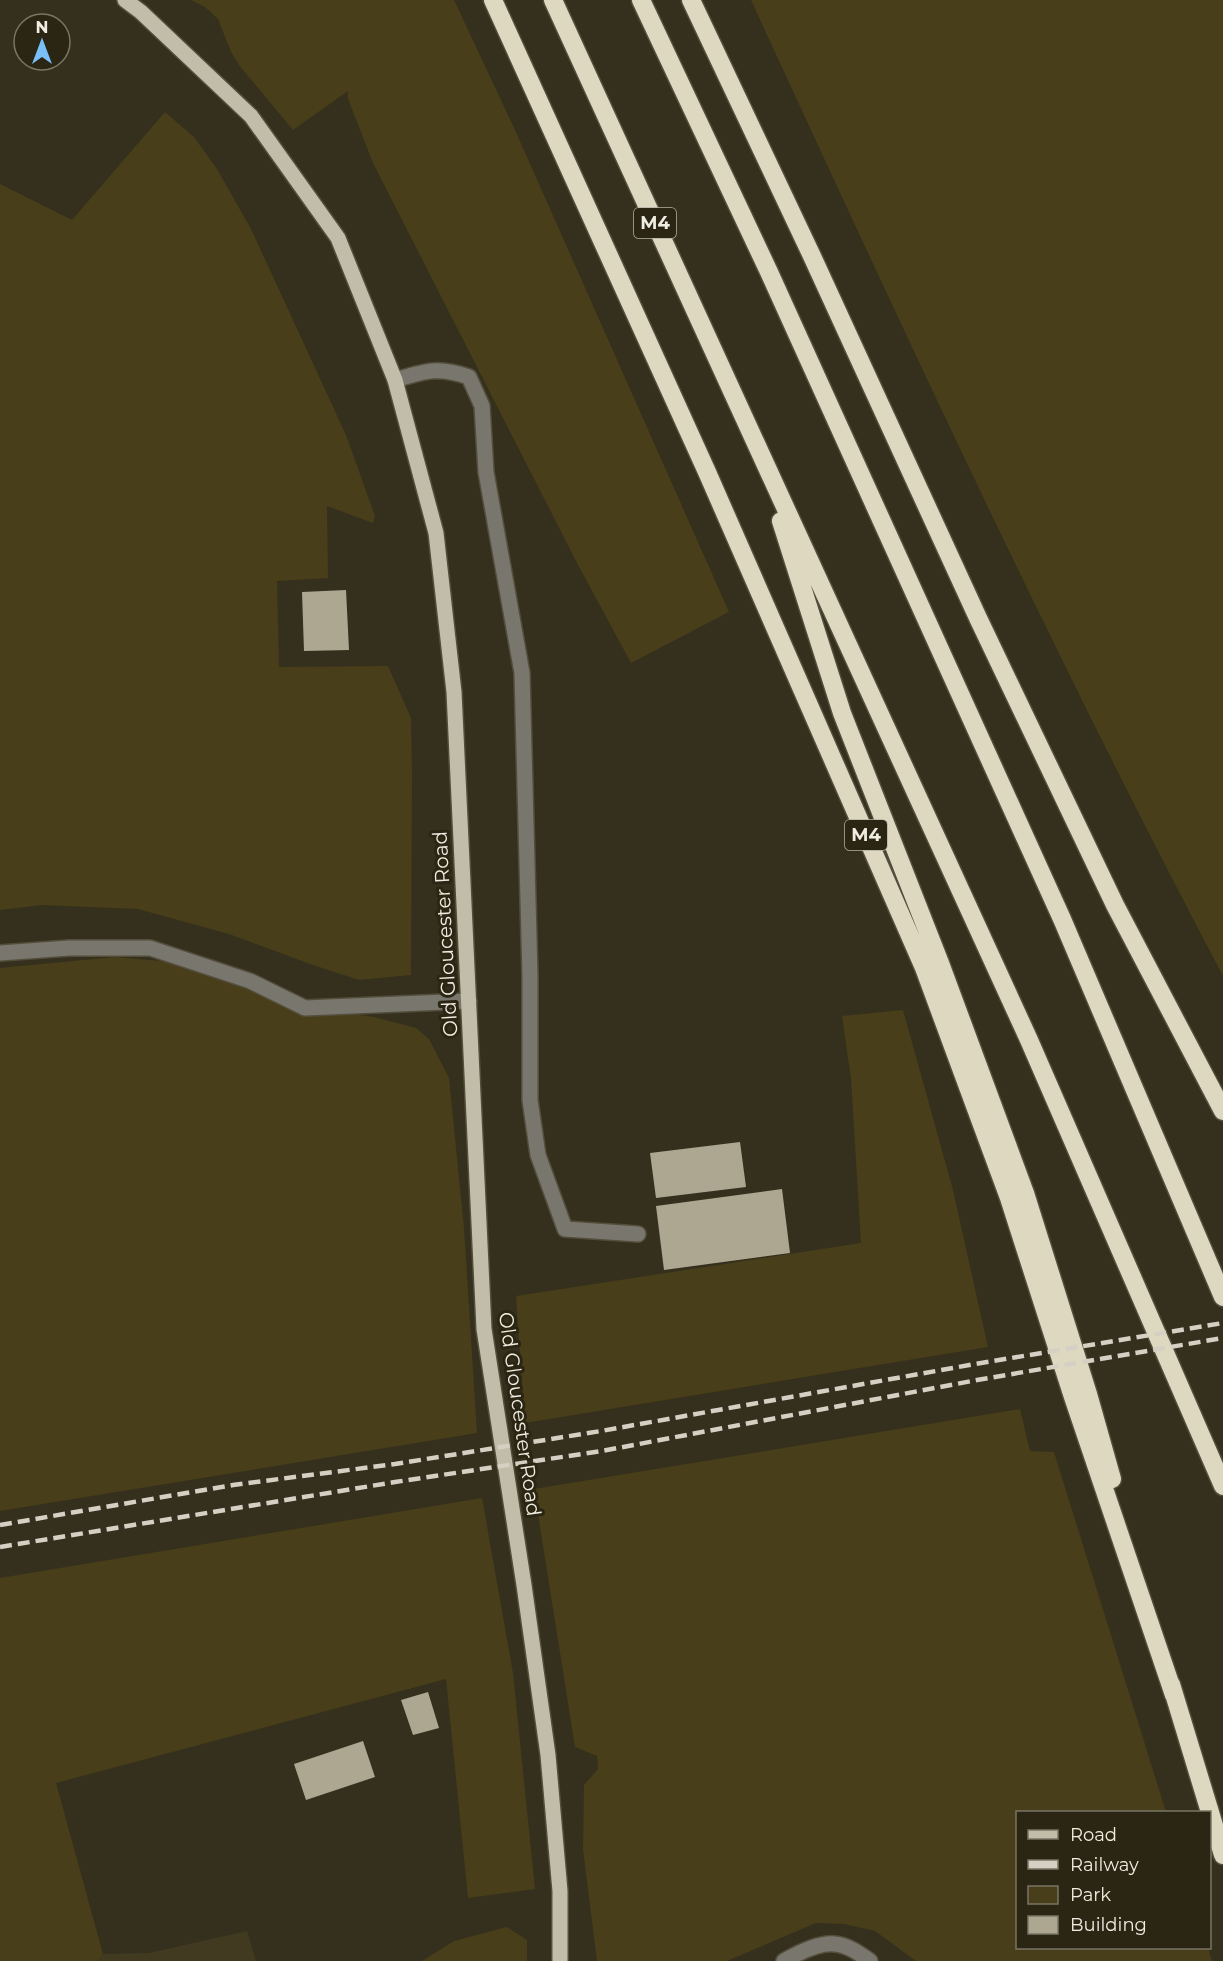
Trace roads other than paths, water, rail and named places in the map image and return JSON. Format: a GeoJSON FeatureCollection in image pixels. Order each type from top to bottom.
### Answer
{"type":"FeatureCollection","features":[{"type":"Feature","properties":{"kind":"highway","name":"M4"},"geometry":{"type":"LineString","coordinates":[[493,0],[702,462],[924,968],[1010,1198],[1072,1397],[1174,1695]]}},
{"type":"Feature","properties":{"kind":"highway","name":"M4"},"geometry":{"type":"LineString","coordinates":[[552,0],[1029,1041],[1223,1486]]}},
{"type":"Feature","properties":{"kind":"highway"},"geometry":{"type":"LineString","coordinates":[[641,0],[769,272],[1062,918],[1223,1297]]}},
{"type":"Feature","properties":{"kind":"highway"},"geometry":{"type":"LineString","coordinates":[[691,0],[811,254],[998,661],[1115,905],[1223,1111]]}},
{"type":"Feature","properties":{"kind":"highway","name":"M4"},"geometry":{"type":"LineString","coordinates":[[757,445],[842,713],[940,963],[1025,1193],[1088,1394],[1210,1811]]}},
{"type":"Feature","properties":{"kind":"highway","name":"M4"},"geometry":{"type":"LineString","coordinates":[[1211,1816],[1223,1855]]}},
{"type":"Feature","properties":{"kind":"main road","name":"Old Gloucester Road"},"geometry":{"type":"LineString","coordinates":[[125,0],[141,12],[251,116],[338,238],[395,380],[436,533],[454,692],[484,1329],[548,1755],[560,1891],[560,1961]]}},
{"type":"Feature","properties":{"kind":"street"},"geometry":{"type":"LineString","coordinates":[[395,380],[428,370],[452,371],[469,377],[482,406],[486,472],[522,673],[530,964],[530,1100],[538,1155],[565,1229],[638,1234]]}},
{"type":"Feature","properties":{"kind":"street"},"geometry":{"type":"LineString","coordinates":[[0,953],[69,948],[150,948],[250,981],[305,1008],[469,1001]]}},
{"type":"Feature","properties":{"kind":"street"},"geometry":{"type":"LineString","coordinates":[[784,1961],[815,1947],[834,1944],[855,1950],[870,1961]]}},
{"type":"Feature","properties":{"kind":"railway"},"geometry":{"type":"LineString","coordinates":[[0,1525],[233,1485],[395,1464],[601,1431],[975,1364],[1223,1323]]}},
{"type":"Feature","properties":{"kind":"railway"},"geometry":{"type":"LineString","coordinates":[[0,1547],[395,1482],[602,1451],[977,1380],[1223,1338]]}}]}
